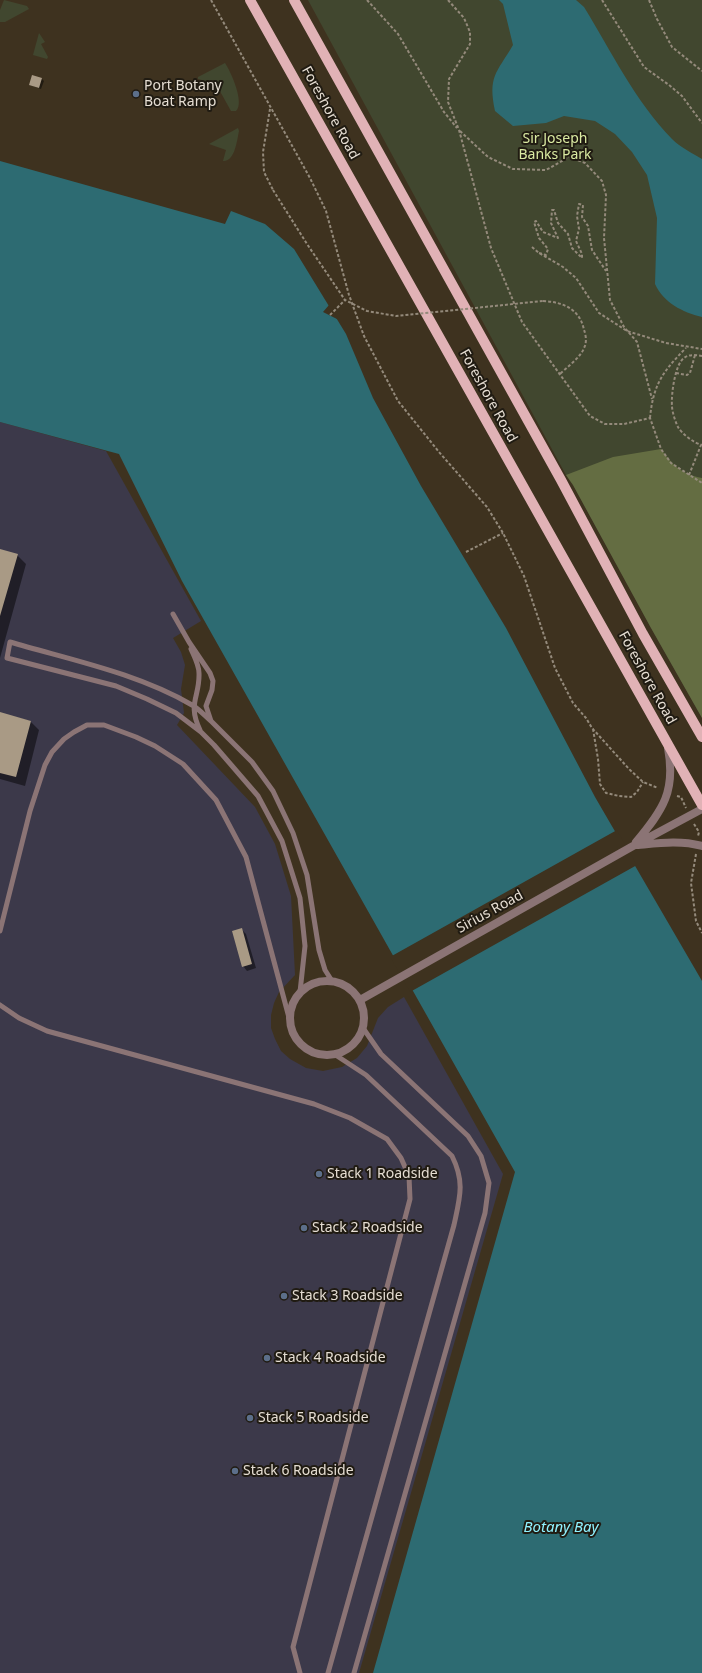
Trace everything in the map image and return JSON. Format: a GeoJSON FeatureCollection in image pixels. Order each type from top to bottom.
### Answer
{"type":"FeatureCollection","features":[{"type":"Feature","properties":{"kind":"main road","name":"Foreshore Road"},"geometry":{"type":"LineString","coordinates":[[250,0],[702,805]]}},
{"type":"Feature","properties":{"kind":"main road","name":"Foreshore Road"},"geometry":{"type":"LineString","coordinates":[[294,0],[561,480],[643,634],[702,737]]}},
{"type":"Feature","properties":{"kind":"street","name":"Sirius Road"},"geometry":{"type":"LineString","coordinates":[[633,846],[650,827],[662,807],[667,795],[670,783],[671,768],[667,742]]}},
{"type":"Feature","properties":{"kind":"street","name":"Sirius Road"},"geometry":{"type":"LineString","coordinates":[[360,1000],[633,846],[702,809]]}},
{"type":"Feature","properties":{"kind":"street","name":"Sirius Road"},"geometry":{"type":"LineString","coordinates":[[633,846],[672,842],[691,843],[702,846]]}},
{"type":"Feature","properties":{"kind":"street"},"geometry":{"type":"LineString","coordinates":[[332,981],[353,991],[360,1000],[364,1018],[363,1028],[359,1037],[352,1045],[344,1051],[322,1055],[311,1052],[302,1045],[295,1036],[291,1025],[290,1013],[300,992],[309,985],[332,981]]}},
{"type":"Feature","properties":{"kind":"lane"},"geometry":{"type":"LineString","coordinates":[[173,614],[189,642],[210,673],[213,681],[212,690],[206,706],[211,721]]}},
{"type":"Feature","properties":{"kind":"lane"},"geometry":{"type":"LineString","coordinates":[[300,992],[305,946],[300,898],[282,841],[258,796],[214,745],[201,732],[176,713],[116,686],[87,680],[7,658],[10,642],[125,675],[152,685],[194,706],[252,762],[273,791],[293,833],[307,875],[319,950],[324,970],[332,981]]}},
{"type":"Feature","properties":{"kind":"lane"},"geometry":{"type":"LineString","coordinates":[[189,642],[199,671],[199,680],[194,706],[195,719],[201,732]]}},
{"type":"Feature","properties":{"kind":"lane"},"geometry":{"type":"LineString","coordinates":[[0,931],[30,811],[45,765],[52,752],[64,739],[74,732],[87,725],[104,725],[155,746],[183,764],[216,800],[246,857],[291,1025]]}},
{"type":"Feature","properties":{"kind":"lane"},"geometry":{"type":"LineString","coordinates":[[0,1005],[19,1018],[47,1031],[314,1104],[350,1118],[387,1139],[401,1158],[410,1176],[410,1199],[293,1647],[300,1673]]}},
{"type":"Feature","properties":{"kind":"lane"},"geometry":{"type":"LineString","coordinates":[[354,1673],[485,1213],[489,1183],[481,1156],[468,1136],[381,1054],[363,1028]]}},
{"type":"Feature","properties":{"kind":"lane"},"geometry":{"type":"LineString","coordinates":[[328,1673],[454,1225],[459,1202],[460,1182],[459,1170],[452,1156],[366,1075],[334,1054]]}},
{"type":"Feature","properties":{"kind":"path"},"geometry":{"type":"LineString","coordinates":[[211,0],[310,178],[326,212],[349,295],[362,329],[398,401],[439,452],[487,507],[503,533],[524,576],[555,668],[573,703],[586,718],[592,728],[629,769],[643,782],[637,792],[631,797],[606,793],[600,784],[598,759],[592,728]]}},
{"type":"Feature","properties":{"kind":"path"},"geometry":{"type":"LineString","coordinates":[[368,0],[398,34],[444,112],[459,130],[488,157],[513,168],[546,170],[569,157],[585,163],[602,181],[606,194],[604,238],[610,300],[627,331],[637,342],[652,399]]}},
{"type":"Feature","properties":{"kind":"path"},"geometry":{"type":"LineString","coordinates":[[448,0],[464,18],[470,32],[470,44],[449,78],[448,102],[459,130],[491,248],[522,322],[590,416],[605,424],[624,424],[650,418]]}},
{"type":"Feature","properties":{"kind":"path"},"geometry":{"type":"LineString","coordinates":[[602,0],[644,67],[682,96],[702,122]]}},
{"type":"Feature","properties":{"kind":"path"},"geometry":{"type":"LineString","coordinates":[[649,0],[672,48],[702,71]]}},
{"type":"Feature","properties":{"kind":"path"},"geometry":{"type":"LineString","coordinates":[[270,108],[263,152],[264,172],[273,190],[307,244],[345,300],[367,311],[396,316],[553,301],[572,308],[579,315],[586,336],[584,348],[573,362],[559,374]]}},
{"type":"Feature","properties":{"kind":"path"},"geometry":{"type":"LineString","coordinates":[[539,253],[546,255],[548,249],[539,238],[534,222],[536,221],[543,232],[558,238],[551,223],[552,210],[554,210],[558,223],[568,234],[572,248],[582,258],[582,254],[576,241],[579,229],[577,216],[580,204],[583,205],[582,217],[588,226],[592,250],[607,272]]}},
{"type":"Feature","properties":{"kind":"path"},"geometry":{"type":"LineString","coordinates":[[532,247],[539,253],[563,267],[576,278],[599,313],[627,331],[666,344],[686,348],[702,349]]}},
{"type":"Feature","properties":{"kind":"path"},"geometry":{"type":"LineString","coordinates":[[330,315],[345,300]]}},
{"type":"Feature","properties":{"kind":"path"},"geometry":{"type":"LineString","coordinates":[[686,348],[668,366],[652,399],[650,418],[661,449],[671,463],[702,483]]}},
{"type":"Feature","properties":{"kind":"path"},"geometry":{"type":"LineString","coordinates":[[689,476],[701,445],[695,443],[678,428],[672,407],[676,373],[683,358],[690,355],[702,356]]}},
{"type":"Feature","properties":{"kind":"path"},"geometry":{"type":"LineString","coordinates":[[676,373],[687,375],[690,373],[695,355]]}},
{"type":"Feature","properties":{"kind":"path"},"geometry":{"type":"LineString","coordinates":[[466,552],[503,533]]}},
{"type":"Feature","properties":{"kind":"path"},"geometry":{"type":"LineString","coordinates":[[696,857],[691,883],[696,921],[702,933]]}},
{"type":"Feature","properties":{"kind":"shaded area"},"geometry":{"type":"Polygon","coordinates":[[[0,422],[106,451],[201,621],[173,638],[181,652],[185,665],[181,689],[184,713],[177,725],[255,807],[275,844],[291,896],[295,975],[279,992],[271,1015],[271,1028],[281,1051],[290,1059],[306,1068],[323,1071],[342,1067],[357,1058],[367,1046],[378,1018],[388,1007],[404,997],[503,1174],[359,1673],[0,1673],[0,422]]]}},
{"type":"Feature","properties":{"kind":"green space"},"geometry":{"type":"Polygon","coordinates":[[[4,0],[27,6],[29,9],[5,22],[0,22],[0,10],[4,0]]]}},
{"type":"Feature","properties":{"kind":"green space","name":"Sir Joseph Banks Park"},"geometry":{"type":"Polygon","coordinates":[[[308,0],[702,0],[702,718],[573,485],[566,475],[308,0]]]}},
{"type":"Feature","properties":{"kind":"green space"},"geometry":{"type":"Polygon","coordinates":[[[39,33],[45,42],[41,44],[48,57],[47,59],[33,55],[39,33]]]}},
{"type":"Feature","properties":{"kind":"green space"},"geometry":{"type":"Polygon","coordinates":[[[225,63],[231,73],[238,95],[239,101],[236,111],[231,111],[216,84],[198,79],[198,77],[225,63]]]}},
{"type":"Feature","properties":{"kind":"green space"},"geometry":{"type":"Polygon","coordinates":[[[238,128],[239,131],[235,150],[230,158],[223,161],[226,150],[209,144],[238,128]]]}},
{"type":"Feature","properties":{"kind":"green space"},"geometry":{"type":"Polygon","coordinates":[[[661,449],[678,468],[688,474],[702,478],[702,718],[573,485],[566,475],[613,457],[661,449]]]}},
{"type":"Feature","properties":{"kind":"water"},"geometry":{"type":"Polygon","coordinates":[[[499,0],[576,0],[584,7],[646,109],[675,142],[702,159],[702,317],[674,306],[663,296],[655,284],[657,218],[647,175],[632,152],[615,134],[595,121],[564,116],[546,123],[513,126],[495,111],[492,90],[493,82],[498,69],[513,45],[503,4],[499,0]]]}},
{"type":"Feature","properties":{"kind":"water","name":"Botany Bay"},"geometry":{"type":"Polygon","coordinates":[[[0,161],[225,224],[231,211],[265,224],[294,249],[346,334],[373,398],[421,486],[506,628],[595,797],[702,981],[702,1673],[373,1673],[515,1172],[182,581],[119,454],[0,422],[0,161]]]}},
{"type":"Feature","properties":{"kind":"pier"},"geometry":{"type":"Polygon","coordinates":[[[329,305],[338,318],[337,319],[323,312],[329,305]]]}},
{"type":"Feature","properties":{"kind":"pier"},"geometry":{"type":"Polygon","coordinates":[[[617,830],[637,865],[410,992],[390,957],[617,830]]]}},
{"type":"Feature","properties":{"kind":"building"},"geometry":{"type":"Polygon","coordinates":[[[32,75],[42,78],[39,88],[29,85],[32,75]]]}},
{"type":"Feature","properties":{"kind":"building"},"geometry":{"type":"Polygon","coordinates":[[[0,549],[18,554],[0,616],[0,549]]]}},
{"type":"Feature","properties":{"kind":"building"},"geometry":{"type":"Polygon","coordinates":[[[0,712],[31,721],[16,777],[0,773],[0,712]]]}},
{"type":"Feature","properties":{"kind":"building"},"geometry":{"type":"Polygon","coordinates":[[[242,928],[252,964],[242,967],[232,931],[242,928]]]}},
{"type":"Feature","properties":{"kind":"place","name":"Port Botany Boat Ramp"},"geometry":{"type":"Point","coordinates":[136,94]}},
{"type":"Feature","properties":{"kind":"place","name":"Stack 1 Roadside"},"geometry":{"type":"Point","coordinates":[319,1174]}},
{"type":"Feature","properties":{"kind":"place","name":"Stack 2 Roadside"},"geometry":{"type":"Point","coordinates":[304,1228]}},
{"type":"Feature","properties":{"kind":"place","name":"Stack 3 Roadside"},"geometry":{"type":"Point","coordinates":[284,1296]}},
{"type":"Feature","properties":{"kind":"place","name":"Stack 4 Roadside"},"geometry":{"type":"Point","coordinates":[267,1358]}},
{"type":"Feature","properties":{"kind":"place","name":"Stack 5 Roadside"},"geometry":{"type":"Point","coordinates":[250,1418]}},
{"type":"Feature","properties":{"kind":"place","name":"Stack 6 Roadside"},"geometry":{"type":"Point","coordinates":[235,1471]}}]}
